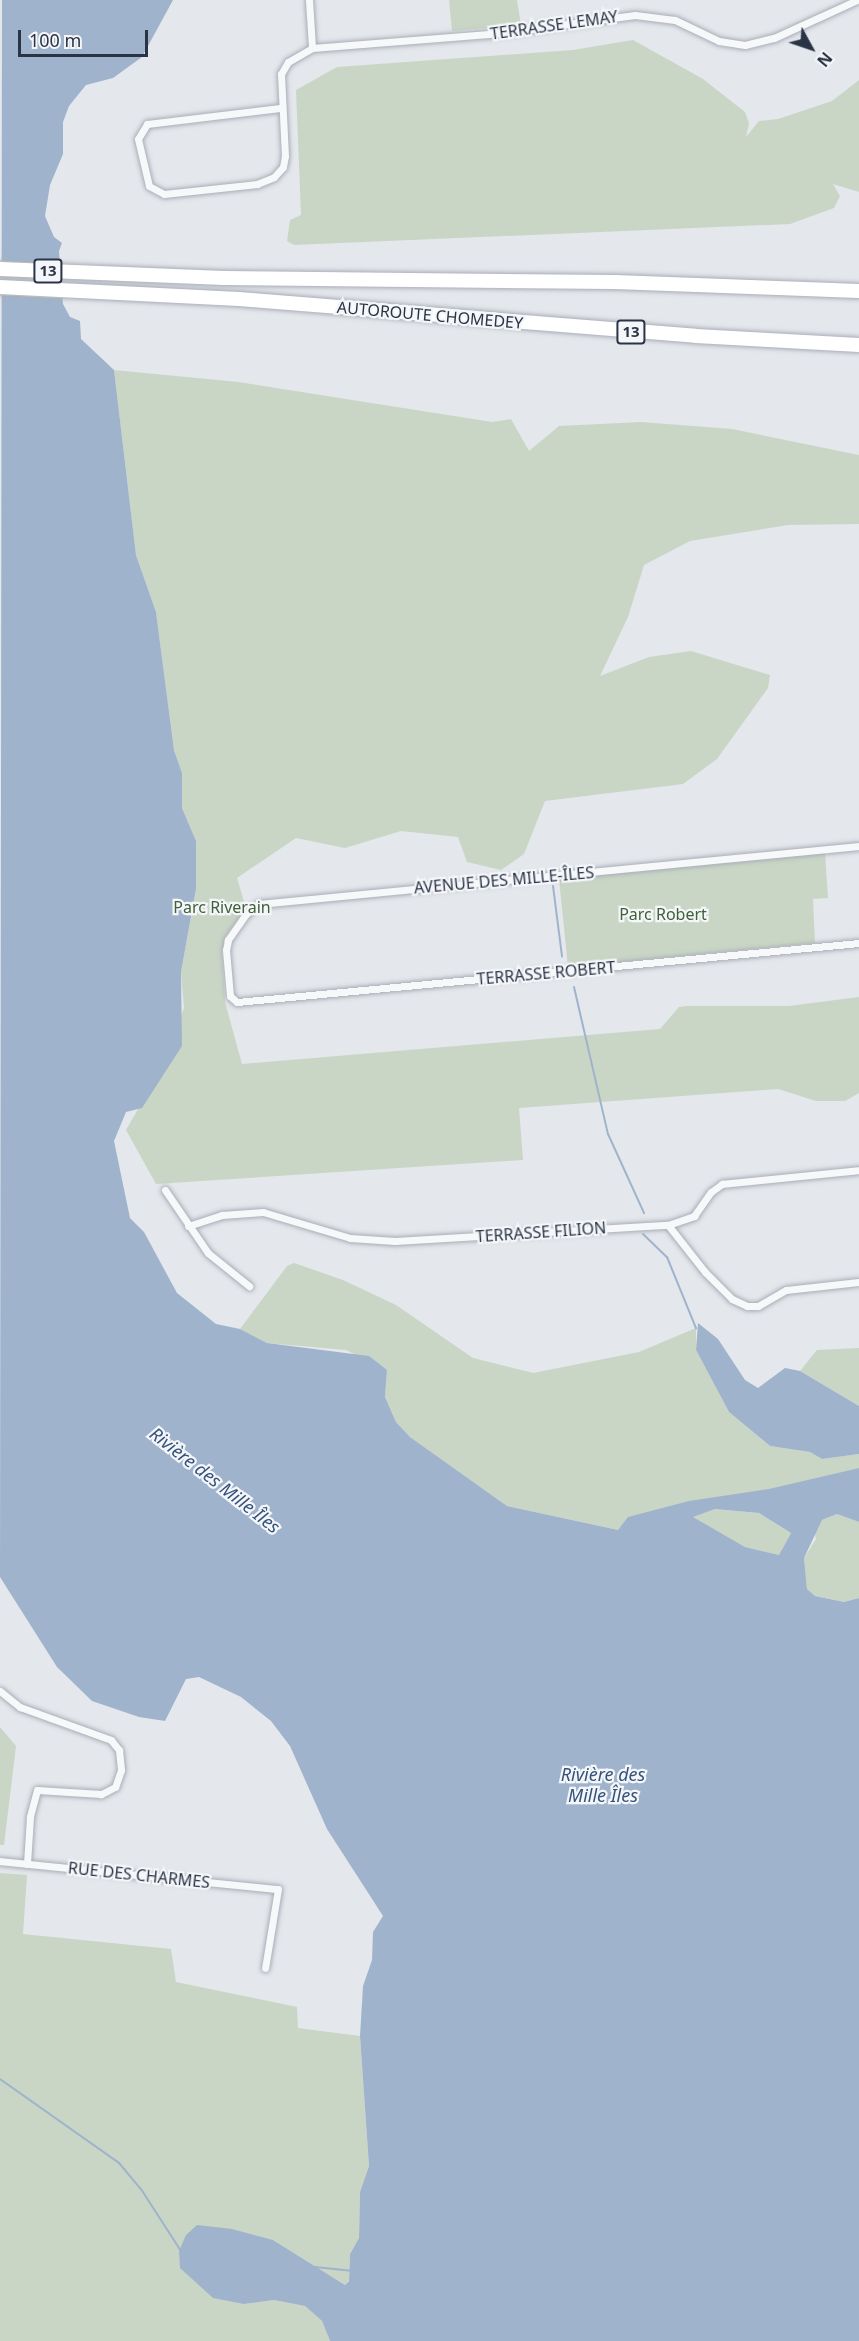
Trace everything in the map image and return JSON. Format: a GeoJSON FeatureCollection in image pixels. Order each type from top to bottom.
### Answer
{"type":"FeatureCollection","features":[{"type":"Feature","properties":{"kind":"highway","name":"AUTOROUTE CHOMEDEY"},"geometry":{"type":"LineString","coordinates":[[0,269],[859,291]]}},
{"type":"Feature","properties":{"kind":"highway","name":"AUTOROUTE CHOMEDEY"},"geometry":{"type":"LineString","coordinates":[[0,287],[239,299],[696,336],[859,345]]}},
{"type":"Feature","properties":{"kind":"street"},"geometry":{"type":"LineString","coordinates":[[280,108],[147,124],[138,139],[149,186],[164,194],[269,180],[285,163],[280,108],[284,68],[312,48],[309,0]]}},
{"type":"Feature","properties":{"kind":"street","name":"TERRASSE LEMAY"},"geometry":{"type":"LineString","coordinates":[[312,48],[493,34],[635,15],[675,21],[720,41],[745,45],[774,38],[857,0]]}},
{"type":"Feature","properties":{"kind":"street","name":"AVENUE DES MILLE-ÎLES"},"geometry":{"type":"LineString","coordinates":[[234,1001],[228,980],[227,942],[246,914],[259,904],[859,846]]}},
{"type":"Feature","properties":{"kind":"street","name":"TERRASSE ROBERT"},"geometry":{"type":"LineString","coordinates":[[234,1001],[859,943]]}},
{"type":"Feature","properties":{"kind":"street","name":"TERRASSE FILION"},"geometry":{"type":"LineString","coordinates":[[188,1226],[222,1215],[263,1212],[350,1238],[395,1241],[668,1224],[694,1216],[711,1192],[722,1184],[859,1170]]}},
{"type":"Feature","properties":{"kind":"street"},"geometry":{"type":"LineString","coordinates":[[165,1190],[208,1253],[249,1286]]}},
{"type":"Feature","properties":{"kind":"street"},"geometry":{"type":"LineString","coordinates":[[668,1224],[705,1272],[732,1299],[747,1306],[758,1306],[786,1290],[859,1282]]}},
{"type":"Feature","properties":{"kind":"street"},"geometry":{"type":"LineString","coordinates":[[0,1691],[20,1707],[111,1740],[119,1750],[121,1770],[115,1787],[101,1794],[37,1790],[30,1817],[27,1864]]}},
{"type":"Feature","properties":{"kind":"street","name":"RUE DES CHARMES"},"geometry":{"type":"LineString","coordinates":[[0,1861],[278,1889],[265,1968]]}},
{"type":"Feature","properties":{"kind":"green space"},"geometry":{"type":"Polygon","coordinates":[[[449,0],[517,0],[521,25],[452,31],[449,0]]]}},
{"type":"Feature","properties":{"kind":"green space"},"geometry":{"type":"Polygon","coordinates":[[[633,40],[703,79],[745,112],[749,123],[746,137],[759,121],[778,119],[832,101],[859,80],[859,192],[833,184],[840,196],[834,208],[790,224],[294,245],[287,241],[290,220],[301,215],[296,90],[337,67],[573,50],[633,40]]]}},
{"type":"Feature","properties":{"kind":"green space","name":"Parc Riverain"},"geometry":{"type":"Polygon","coordinates":[[[114,370],[238,382],[492,422],[511,419],[529,451],[559,426],[641,422],[732,429],[859,455],[859,524],[788,525],[690,541],[644,565],[628,617],[600,676],[649,657],[691,651],[770,675],[768,688],[717,759],[683,784],[545,801],[524,854],[501,870],[467,862],[458,837],[401,831],[345,848],[296,838],[237,878],[246,908],[225,937],[222,952],[225,1002],[242,1064],[660,1029],[679,1007],[789,1006],[859,997],[859,1093],[845,1101],[816,1101],[778,1089],[519,1108],[523,1160],[156,1184],[126,1130],[160,1071],[184,1008],[181,972],[196,889],[196,841],[182,808],[182,773],[174,750],[156,612],[136,555],[114,370]]]}},
{"type":"Feature","properties":{"kind":"green space","name":"Parc Robert"},"geometry":{"type":"Polygon","coordinates":[[[825,853],[828,898],[813,899],[815,943],[568,967],[559,879],[825,853]]]}},
{"type":"Feature","properties":{"kind":"green space"},"geometry":{"type":"Polygon","coordinates":[[[294,1263],[343,1280],[396,1305],[473,1358],[533,1373],[639,1352],[696,1328],[696,1350],[729,1412],[770,1446],[810,1452],[822,1459],[859,1454],[859,1468],[618,1530],[507,1506],[410,1437],[396,1422],[385,1397],[387,1370],[346,1350],[267,1343],[240,1329],[287,1266],[294,1263]]]}},
{"type":"Feature","properties":{"kind":"green space"},"geometry":{"type":"Polygon","coordinates":[[[859,1348],[859,1406],[800,1371],[817,1350],[859,1348]]]}},
{"type":"Feature","properties":{"kind":"green space"},"geometry":{"type":"Polygon","coordinates":[[[715,1509],[759,1513],[791,1533],[779,1555],[745,1547],[692,1517],[715,1509]]]}},
{"type":"Feature","properties":{"kind":"green space"},"geometry":{"type":"Polygon","coordinates":[[[837,1514],[859,1522],[859,1598],[844,1602],[815,1596],[807,1589],[804,1558],[816,1539],[814,1531],[822,1520],[837,1514]]]}},
{"type":"Feature","properties":{"kind":"green space"},"geometry":{"type":"Polygon","coordinates":[[[0,1727],[16,1746],[4,1845],[0,1845],[0,1727]]]}},
{"type":"Feature","properties":{"kind":"green space"},"geometry":{"type":"Polygon","coordinates":[[[0,1873],[27,1875],[23,1934],[171,1949],[176,1982],[297,2007],[298,2028],[360,2036],[369,2166],[360,2192],[359,2238],[350,2254],[349,2280],[345,2285],[273,2240],[244,2304],[274,2300],[305,2306],[322,2321],[330,2341],[0,2341],[0,1873]]]}},
{"type":"Feature","properties":{"kind":"water","name":"Rivière des Mille Îles"},"geometry":{"type":"Polygon","coordinates":[[[2,0],[173,0],[142,57],[113,78],[86,85],[69,106],[63,122],[63,154],[50,185],[45,216],[54,237],[62,243],[59,251],[63,304],[70,317],[80,321],[81,339],[114,370],[136,555],[156,612],[174,750],[182,773],[182,808],[196,841],[196,889],[181,972],[182,1046],[142,1108],[126,1112],[114,1141],[130,1218],[144,1232],[177,1293],[216,1324],[240,1329],[267,1343],[369,1356],[387,1370],[385,1397],[396,1422],[410,1437],[507,1506],[618,1530],[628,1517],[689,1501],[769,1489],[859,1468],[859,1522],[837,1514],[822,1520],[804,1558],[807,1589],[815,1596],[844,1602],[859,1598],[859,2341],[330,2341],[322,2321],[305,2306],[274,2300],[244,2304],[213,2298],[180,2268],[179,2251],[186,2235],[197,2225],[232,2229],[273,2240],[345,2285],[349,2281],[350,2254],[359,2238],[360,2192],[369,2166],[360,2036],[363,1986],[372,1960],[373,1932],[383,1916],[327,1829],[290,1746],[271,1721],[241,1697],[199,1677],[186,1679],[165,1721],[139,1717],[92,1701],[57,1667],[0,1577],[2,0]],[[715,1509],[693,1517],[745,1547],[779,1555],[791,1533],[759,1513],[715,1509]]]}},
{"type":"Feature","properties":{"kind":"water"},"geometry":{"type":"Polygon","coordinates":[[[698,1323],[718,1339],[745,1380],[758,1388],[785,1368],[800,1371],[859,1406],[859,1454],[822,1459],[810,1452],[770,1446],[729,1412],[696,1350],[698,1323]]]}},
{"type":"Feature","properties":{"kind":"pier"},"geometry":{"type":"Polygon","coordinates":[[[0,261],[64,264],[62,298],[0,295],[0,261]]]}},
{"type":"Feature","properties":{"kind":"waterway"},"geometry":{"type":"LineString","coordinates":[[553,886],[562,956]]}},
{"type":"Feature","properties":{"kind":"waterway"},"geometry":{"type":"LineString","coordinates":[[574,987],[608,1134],[644,1213]]}},
{"type":"Feature","properties":{"kind":"waterway"},"geometry":{"type":"LineString","coordinates":[[643,1234],[667,1257],[696,1328]]}},
{"type":"Feature","properties":{"kind":"waterway"},"geometry":{"type":"LineString","coordinates":[[0,2079],[119,2163],[141,2189],[181,2251]]}},
{"type":"Feature","properties":{"kind":"waterway"},"geometry":{"type":"LineString","coordinates":[[315,2267],[351,2271]]}}]}
